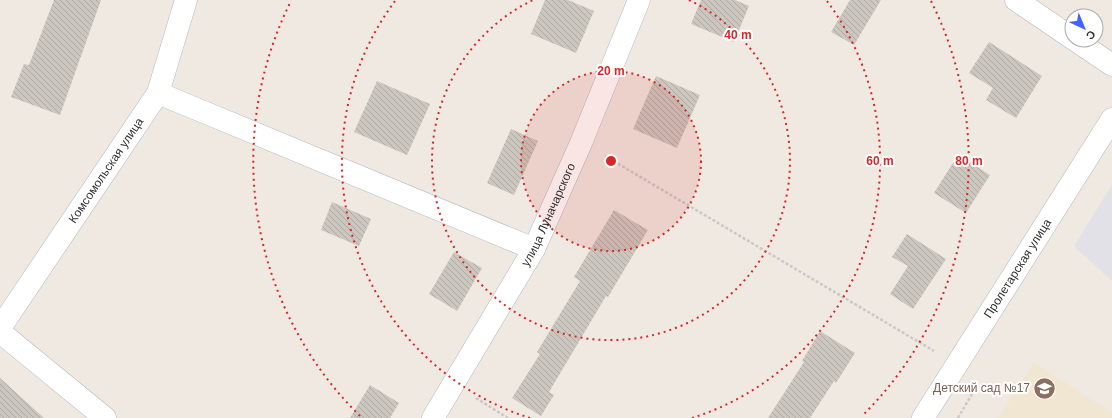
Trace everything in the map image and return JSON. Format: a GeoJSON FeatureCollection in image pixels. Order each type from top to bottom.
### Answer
{"type":"FeatureCollection","features":[{"type":"Feature","properties":{"kind":"street","name":"Комсомольская улица"},"geometry":{"type":"LineString","coordinates":[[0,328],[158,93],[186,0]]}},
{"type":"Feature","properties":{"kind":"street","name":"улица Луначарского"},"geometry":{"type":"LineString","coordinates":[[433,418],[534,249],[581,142],[639,0]]}},
{"type":"Feature","properties":{"kind":"street"},"geometry":{"type":"LineString","coordinates":[[1016,0],[1064,33]]}},
{"type":"Feature","properties":{"kind":"street"},"geometry":{"type":"LineString","coordinates":[[1087,48],[1112,65]]}},
{"type":"Feature","properties":{"kind":"street"},"geometry":{"type":"LineString","coordinates":[[158,93],[534,249]]}},
{"type":"Feature","properties":{"kind":"street","name":"Пролетарская улица"},"geometry":{"type":"LineString","coordinates":[[923,418],[1112,119]]}},
{"type":"Feature","properties":{"kind":"street"},"geometry":{"type":"LineString","coordinates":[[0,332],[105,418]]}},
{"type":"Feature","properties":{"kind":"path"},"geometry":{"type":"LineString","coordinates":[[581,142],[957,364]]}},
{"type":"Feature","properties":{"kind":"path"},"geometry":{"type":"LineString","coordinates":[[454,384],[508,418]]}},
{"type":"Feature","properties":{"kind":"shaded area"},"geometry":{"type":"Polygon","coordinates":[[[1112,185],[1112,281],[1074,246],[1112,185]]]}},
{"type":"Feature","properties":{"kind":"shaded area","name":"Детский сад №17"},"geometry":{"type":"Polygon","coordinates":[[[1034,362],[1112,413],[1112,418],[998,418],[1034,362]]]}},
{"type":"Feature","properties":{"kind":"building"},"geometry":{"type":"Polygon","coordinates":[[[54,0],[101,0],[60,115],[11,97],[24,64],[29,65],[54,0]]]}},
{"type":"Feature","properties":{"kind":"building"},"geometry":{"type":"Polygon","coordinates":[[[545,0],[568,0],[594,11],[576,53],[531,34],[545,0]]]}},
{"type":"Feature","properties":{"kind":"building"},"geometry":{"type":"Polygon","coordinates":[[[701,0],[735,0],[749,6],[734,42],[691,24],[701,0]]]}},
{"type":"Feature","properties":{"kind":"building"},"geometry":{"type":"Polygon","coordinates":[[[850,0],[881,0],[854,45],[831,32],[850,0]]]}},
{"type":"Feature","properties":{"kind":"building"},"geometry":{"type":"Polygon","coordinates":[[[989,42],[1042,76],[1016,118],[986,100],[993,88],[969,73],[989,42]]]}},
{"type":"Feature","properties":{"kind":"building"},"geometry":{"type":"Polygon","coordinates":[[[656,76],[700,95],[677,148],[633,129],[656,76]]]}},
{"type":"Feature","properties":{"kind":"building"},"geometry":{"type":"Polygon","coordinates":[[[377,81],[430,104],[407,155],[354,132],[377,81]]]}},
{"type":"Feature","properties":{"kind":"building"},"geometry":{"type":"Polygon","coordinates":[[[511,129],[538,141],[514,195],[487,183],[511,129]]]}},
{"type":"Feature","properties":{"kind":"building"},"geometry":{"type":"Polygon","coordinates":[[[958,155],[990,175],[966,213],[934,193],[958,155]]]}},
{"type":"Feature","properties":{"kind":"building"},"geometry":{"type":"Polygon","coordinates":[[[332,202],[371,219],[359,246],[321,230],[332,202]]]}},
{"type":"Feature","properties":{"kind":"building"},"geometry":{"type":"Polygon","coordinates":[[[614,210],[648,230],[608,297],[606,296],[549,392],[554,395],[541,416],[512,398],[540,354],[537,352],[580,281],[574,277],[614,210]]]}},
{"type":"Feature","properties":{"kind":"building"},"geometry":{"type":"Polygon","coordinates":[[[907,234],[946,259],[913,309],[890,294],[908,266],[892,257],[907,234]]]}},
{"type":"Feature","properties":{"kind":"building"},"geometry":{"type":"Polygon","coordinates":[[[454,252],[482,268],[457,311],[429,294],[454,252]]]}},
{"type":"Feature","properties":{"kind":"building"},"geometry":{"type":"Polygon","coordinates":[[[820,331],[855,353],[836,383],[834,381],[810,418],[768,418],[804,362],[802,361],[820,331]]]}},
{"type":"Feature","properties":{"kind":"building"},"geometry":{"type":"Polygon","coordinates":[[[0,378],[44,418],[0,418],[0,378]]]}},
{"type":"Feature","properties":{"kind":"building"},"geometry":{"type":"Polygon","coordinates":[[[370,385],[399,403],[390,418],[350,418],[370,385]]]}},
{"type":"Feature","properties":{"kind":"place","name":"Детский сад №17"},"geometry":{"type":"Point","coordinates":[1045,388]}}]}
